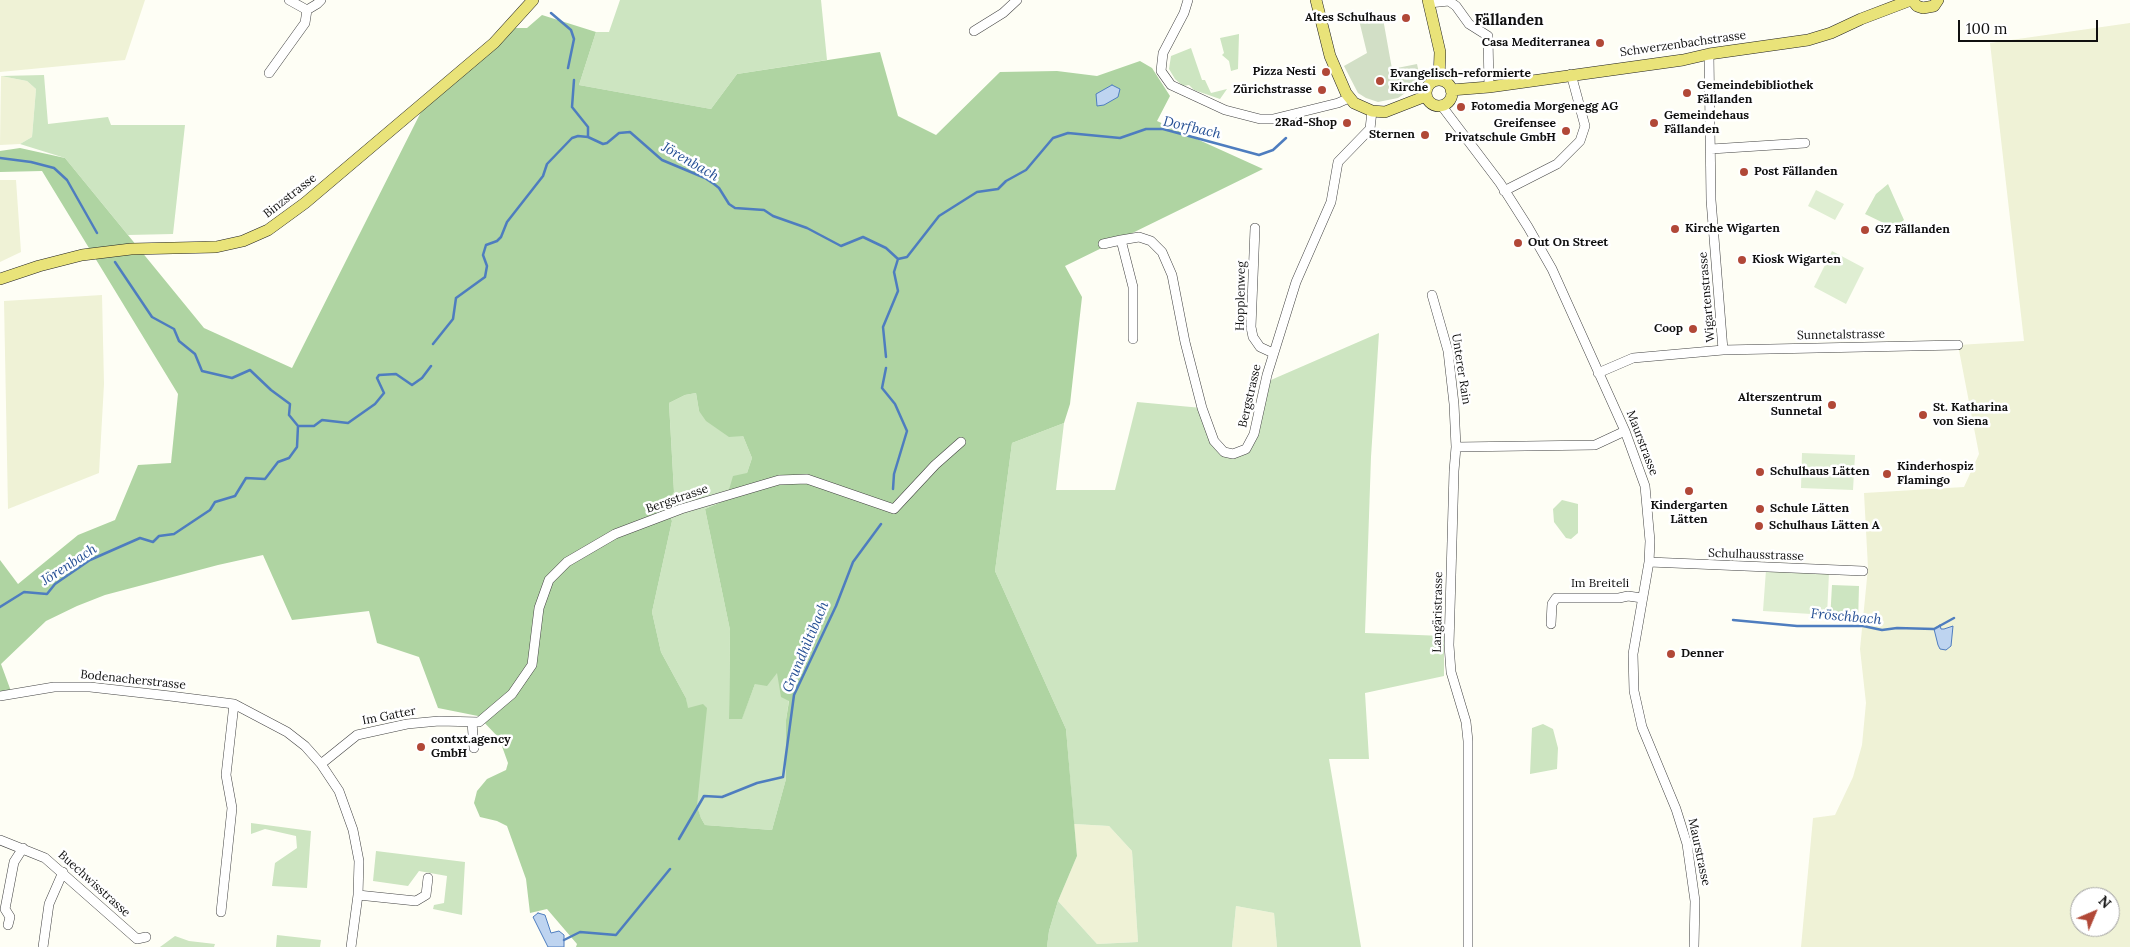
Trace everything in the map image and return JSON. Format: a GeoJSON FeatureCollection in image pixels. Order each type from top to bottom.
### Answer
{"type":"FeatureCollection","features":[{"type":"Feature","properties":{"kind":"main road","name":"Binzstrasse"},"geometry":{"type":"LineString","coordinates":[[0,279],[39,266],[82,255],[131,249],[216,247],[243,241],[268,230],[305,203],[494,43],[510,28],[533,0]]}},
{"type":"Feature","properties":{"kind":"main road"},"geometry":{"type":"LineString","coordinates":[[1316,0],[1330,56],[1349,98],[1359,106],[1372,111],[1385,112],[1426,96]]}},
{"type":"Feature","properties":{"kind":"main road","name":"Schwerzenbachstrasse"},"geometry":{"type":"LineString","coordinates":[[1451,90],[1683,60],[1709,54],[1818,38],[1912,0],[1917,6],[1923,8],[1934,6],[1938,0]]}},
{"type":"Feature","properties":{"kind":"main road"},"geometry":{"type":"LineString","coordinates":[[1429,1],[1440,52],[1439,80]]}},
{"type":"Feature","properties":{"kind":"main road"},"geometry":{"type":"LineString","coordinates":[[1439,80],[1447,83],[1451,90],[1450,98],[1441,105],[1432,103],[1426,96],[1430,83],[1439,80]]}},
{"type":"Feature","properties":{"kind":"street"},"geometry":{"type":"LineString","coordinates":[[289,0],[307,10]]}},
{"type":"Feature","properties":{"kind":"street"},"geometry":{"type":"LineString","coordinates":[[307,10],[321,0]]}},
{"type":"Feature","properties":{"kind":"street"},"geometry":{"type":"LineString","coordinates":[[974,31],[1003,13],[1017,0]]}},
{"type":"Feature","properties":{"kind":"street"},"geometry":{"type":"LineString","coordinates":[[1188,0],[1184,13],[1163,52],[1161,71],[1171,85],[1225,110],[1260,119],[1273,118],[1331,105],[1349,98]]}},
{"type":"Feature","properties":{"kind":"street"},"geometry":{"type":"LineString","coordinates":[[1429,1],[1448,1],[1456,6],[1469,24],[1488,36],[1489,86]]}},
{"type":"Feature","properties":{"kind":"street"},"geometry":{"type":"LineString","coordinates":[[269,73],[305,23],[307,10]]}},
{"type":"Feature","properties":{"kind":"street","name":"Wigartenstrasse"},"geometry":{"type":"LineString","coordinates":[[1598,373],[1633,358],[1724,350],[1711,200],[1709,54]]}},
{"type":"Feature","properties":{"kind":"street"},"geometry":{"type":"LineString","coordinates":[[1504,191],[1557,164],[1580,141],[1585,126],[1571,74]]}},
{"type":"Feature","properties":{"kind":"street","name":"Maurstrasse"},"geometry":{"type":"LineString","coordinates":[[1441,105],[1504,191],[1552,269],[1625,431],[1645,486],[1649,516],[1649,562],[1633,654],[1634,691],[1642,727],[1676,809],[1686,844],[1695,901],[1694,947]]}},
{"type":"Feature","properties":{"kind":"street","name":"Bergstrasse"},"geometry":{"type":"LineString","coordinates":[[1103,244],[1139,237],[1151,241],[1162,252],[1172,275],[1185,342],[1202,408],[1214,441],[1224,452],[1232,454],[1240,452],[1251,443],[1273,353],[1296,282],[1331,202],[1338,162],[1370,129],[1372,111]]}},
{"type":"Feature","properties":{"kind":"street"},"geometry":{"type":"LineString","coordinates":[[1711,149],[1805,143]]}},
{"type":"Feature","properties":{"kind":"street","name":"Hopplenweg"},"geometry":{"type":"LineString","coordinates":[[1255,228],[1250,327],[1253,338],[1260,347],[1273,353]]}},
{"type":"Feature","properties":{"kind":"street"},"geometry":{"type":"LineString","coordinates":[[1121,240],[1133,287],[1133,339]]}},
{"type":"Feature","properties":{"kind":"street","name":"Unterer Rain"},"geometry":{"type":"LineString","coordinates":[[1432,295],[1448,351],[1454,404],[1456,447]]}},
{"type":"Feature","properties":{"kind":"street","name":"Sunnetalstrasse"},"geometry":{"type":"LineString","coordinates":[[1724,350],[1958,346]]}},
{"type":"Feature","properties":{"kind":"street"},"geometry":{"type":"LineString","coordinates":[[1456,447],[1596,445],[1625,431]]}},
{"type":"Feature","properties":{"kind":"street","name":"Bergstrasse"},"geometry":{"type":"LineString","coordinates":[[476,722],[512,694],[532,665],[539,608],[548,580],[567,562],[615,534],[681,509],[779,480],[807,479],[894,509],[935,465],[961,442]]}},
{"type":"Feature","properties":{"kind":"street","name":"Langäristrasse"},"geometry":{"type":"LineString","coordinates":[[1456,447],[1449,645],[1451,672],[1466,722],[1468,741],[1468,947]]}},
{"type":"Feature","properties":{"kind":"street","name":"Schulhausstrasse"},"geometry":{"type":"LineString","coordinates":[[1649,562],[1863,571]]}},
{"type":"Feature","properties":{"kind":"street","name":"Im Breiteli"},"geometry":{"type":"LineString","coordinates":[[1551,624],[1552,604],[1556,598],[1619,598],[1628,596],[1642,598]]}},
{"type":"Feature","properties":{"kind":"street","name":"Bodenacherstrasse"},"geometry":{"type":"LineString","coordinates":[[0,696],[54,687],[90,687],[234,704],[287,732],[305,746],[321,764],[339,791],[353,830],[359,861],[358,895],[351,947]]}},
{"type":"Feature","properties":{"kind":"street"},"geometry":{"type":"LineString","coordinates":[[221,912],[232,808],[226,775],[234,704]]}},
{"type":"Feature","properties":{"kind":"street","name":"Im Gatter"},"geometry":{"type":"LineString","coordinates":[[321,764],[357,735],[407,724],[439,721],[476,722]]}},
{"type":"Feature","properties":{"kind":"street"},"geometry":{"type":"LineString","coordinates":[[474,748],[476,722]]}},
{"type":"Feature","properties":{"kind":"street","name":"Buechwisstrasse"},"geometry":{"type":"LineString","coordinates":[[0,840],[46,858],[137,940],[146,937]]}},
{"type":"Feature","properties":{"kind":"street"},"geometry":{"type":"LineString","coordinates":[[8,925],[10,917],[5,910],[14,862],[23,848]]}},
{"type":"Feature","properties":{"kind":"street"},"geometry":{"type":"LineString","coordinates":[[43,947],[49,904],[63,872]]}},
{"type":"Feature","properties":{"kind":"street"},"geometry":{"type":"LineString","coordinates":[[358,895],[416,901],[426,895],[428,878]]}},
{"type":"Feature","properties":{"kind":"green space"},"geometry":{"type":"Polygon","coordinates":[[[0,0],[145,0],[125,60],[0,72],[0,0]]]}},
{"type":"Feature","properties":{"kind":"green space"},"geometry":{"type":"Polygon","coordinates":[[[620,0],[821,0],[827,60],[737,74],[711,109],[579,85],[596,32],[609,32],[620,0]]]}},
{"type":"Feature","properties":{"kind":"green space"},"geometry":{"type":"Polygon","coordinates":[[[1382,13],[1392,69],[1417,64],[1421,82],[1398,98],[1378,102],[1358,93],[1344,66],[1367,53],[1358,16],[1382,13]]]}},
{"type":"Feature","properties":{"kind":"green space"},"geometry":{"type":"Polygon","coordinates":[[[542,15],[596,32],[579,85],[711,109],[737,74],[880,52],[898,116],[936,135],[1000,72],[1057,71],[1097,76],[1140,61],[1152,68],[1170,96],[1157,121],[1263,169],[1065,266],[1082,297],[1070,404],[1064,423],[1012,443],[995,571],[1066,729],[1077,856],[1058,901],[1049,931],[1047,947],[576,947],[577,944],[547,909],[530,913],[526,879],[507,826],[497,821],[480,817],[474,803],[477,791],[487,779],[506,770],[508,763],[499,738],[478,716],[438,708],[419,657],[377,643],[369,611],[292,620],[263,555],[105,595],[46,621],[1,664],[12,694],[0,696],[0,560],[18,584],[78,535],[115,520],[138,465],[171,463],[178,394],[42,171],[0,172],[0,151],[20,148],[65,158],[204,328],[292,368],[427,100],[510,28],[527,28],[542,15]],[[696,393],[685,395],[669,403],[674,492],[666,505],[672,521],[652,612],[661,652],[686,698],[688,708],[703,704],[707,708],[697,806],[701,818],[705,825],[772,830],[786,779],[786,720],[789,701],[781,697],[777,673],[767,686],[755,684],[742,719],[729,719],[730,630],[705,509],[726,500],[733,476],[747,473],[752,458],[743,436],[729,437],[706,421],[699,411],[696,393]]]}},
{"type":"Feature","properties":{"kind":"green space"},"geometry":{"type":"Polygon","coordinates":[[[2130,23],[2130,947],[1801,947],[1813,818],[1835,815],[1853,777],[1862,745],[1866,703],[1860,649],[1868,568],[1864,493],[1964,487],[1979,454],[1958,345],[2024,341],[1990,43],[2130,23]]]}},
{"type":"Feature","properties":{"kind":"green space"},"geometry":{"type":"Polygon","coordinates":[[[1239,34],[1238,69],[1231,71],[1229,61],[1222,55],[1224,53],[1220,38],[1239,34]]]}},
{"type":"Feature","properties":{"kind":"green space"},"geometry":{"type":"Polygon","coordinates":[[[1191,48],[1202,80],[1205,80],[1211,93],[1227,89],[1220,99],[1194,90],[1189,85],[1183,86],[1175,79],[1169,69],[1171,56],[1191,48]]]}},
{"type":"Feature","properties":{"kind":"green space"},"geometry":{"type":"Polygon","coordinates":[[[44,75],[48,124],[108,117],[111,125],[185,125],[173,234],[128,235],[65,158],[20,144],[32,137],[36,89],[27,81],[1,76],[44,75]]]}},
{"type":"Feature","properties":{"kind":"green space"},"geometry":{"type":"Polygon","coordinates":[[[1,76],[27,81],[36,89],[32,137],[20,144],[0,145],[1,76]]]}},
{"type":"Feature","properties":{"kind":"green space"},"geometry":{"type":"Polygon","coordinates":[[[0,180],[16,180],[21,252],[0,262],[0,180]]]}},
{"type":"Feature","properties":{"kind":"green space"},"geometry":{"type":"Polygon","coordinates":[[[1888,184],[1904,220],[1894,228],[1865,214],[1876,194],[1888,184]]]}},
{"type":"Feature","properties":{"kind":"green space"},"geometry":{"type":"Polygon","coordinates":[[[1816,190],[1844,204],[1835,220],[1808,206],[1816,190]]]}},
{"type":"Feature","properties":{"kind":"green space"},"geometry":{"type":"Polygon","coordinates":[[[1832,251],[1864,268],[1846,304],[1814,287],[1832,251]]]}},
{"type":"Feature","properties":{"kind":"green space"},"geometry":{"type":"Polygon","coordinates":[[[102,295],[104,384],[99,473],[8,509],[4,301],[102,295]]]}},
{"type":"Feature","properties":{"kind":"green space"},"geometry":{"type":"Polygon","coordinates":[[[1379,333],[1371,457],[1365,633],[1444,636],[1444,676],[1365,693],[1369,759],[1329,759],[1361,947],[1277,947],[1274,913],[1236,906],[1232,947],[1047,947],[1049,931],[1058,901],[1097,944],[1138,942],[1132,851],[1109,826],[1074,824],[1066,729],[995,571],[1012,443],[1064,423],[1056,490],[1115,490],[1137,402],[1202,408],[1214,441],[1233,454],[1249,439],[1264,383],[1379,333]]]}},
{"type":"Feature","properties":{"kind":"green space"},"geometry":{"type":"Polygon","coordinates":[[[696,393],[699,411],[743,436],[752,458],[747,473],[726,500],[705,509],[730,630],[729,719],[742,718],[755,684],[778,672],[789,700],[786,720],[786,779],[772,830],[705,825],[701,818],[697,807],[686,698],[661,652],[652,612],[672,521],[666,504],[674,492],[669,403],[685,395],[696,393]]]}},
{"type":"Feature","properties":{"kind":"green space"},"geometry":{"type":"Polygon","coordinates":[[[1802,453],[1855,455],[1853,490],[1801,488],[1802,453]]]}},
{"type":"Feature","properties":{"kind":"green space"},"geometry":{"type":"Polygon","coordinates":[[[1562,500],[1578,504],[1578,533],[1571,539],[1566,538],[1554,522],[1553,509],[1562,500]]]}},
{"type":"Feature","properties":{"kind":"green space"},"geometry":{"type":"Polygon","coordinates":[[[1766,570],[1829,573],[1827,615],[1763,611],[1766,570]]]}},
{"type":"Feature","properties":{"kind":"green space"},"geometry":{"type":"Polygon","coordinates":[[[1832,585],[1859,586],[1858,623],[1830,621],[1832,585]]]}},
{"type":"Feature","properties":{"kind":"green space"},"geometry":{"type":"Polygon","coordinates":[[[1543,724],[1553,729],[1558,748],[1557,769],[1530,774],[1532,728],[1543,724]]]}},
{"type":"Feature","properties":{"kind":"green space"},"geometry":{"type":"Polygon","coordinates":[[[251,823],[311,831],[307,888],[272,886],[275,863],[297,848],[296,836],[265,829],[251,834],[251,823]]]}},
{"type":"Feature","properties":{"kind":"green space"},"geometry":{"type":"Polygon","coordinates":[[[1074,824],[1109,826],[1132,851],[1138,942],[1097,944],[1058,901],[1077,856],[1074,824]]]}},
{"type":"Feature","properties":{"kind":"green space"},"geometry":{"type":"Polygon","coordinates":[[[376,851],[465,862],[462,915],[433,909],[434,905],[444,903],[447,876],[419,871],[408,886],[373,881],[376,851]]]}},
{"type":"Feature","properties":{"kind":"green space"},"geometry":{"type":"Polygon","coordinates":[[[1236,906],[1274,913],[1277,947],[1232,947],[1236,906]]]}},
{"type":"Feature","properties":{"kind":"green space"},"geometry":{"type":"Polygon","coordinates":[[[277,935],[321,940],[320,947],[276,947],[277,935]]]}},
{"type":"Feature","properties":{"kind":"green space"},"geometry":{"type":"Polygon","coordinates":[[[175,936],[189,941],[215,944],[214,947],[160,947],[175,936]]]}},
{"type":"Feature","properties":{"kind":"water"},"geometry":{"type":"Polygon","coordinates":[[[1112,85],[1120,89],[1118,97],[1104,105],[1097,106],[1096,94],[1112,85]]]}},
{"type":"Feature","properties":{"kind":"water"},"geometry":{"type":"Polygon","coordinates":[[[1940,625],[1941,629],[1953,626],[1951,646],[1946,650],[1940,649],[1934,629],[1940,625]]]}},
{"type":"Feature","properties":{"kind":"water"},"geometry":{"type":"Polygon","coordinates":[[[538,913],[545,915],[551,933],[559,931],[564,935],[564,947],[548,947],[533,917],[538,913]]]}},
{"type":"Feature","properties":{"kind":"waterway"},"geometry":{"type":"LineString","coordinates":[[551,13],[571,30],[574,39],[568,68]]}},
{"type":"Feature","properties":{"kind":"waterway"},"geometry":{"type":"LineString","coordinates":[[574,80],[572,107],[588,127],[588,137]]}},
{"type":"Feature","properties":{"kind":"waterway","name":"Dorfbach"},"geometry":{"type":"LineString","coordinates":[[898,259],[907,257],[939,216],[977,192],[998,189],[1006,181],[1026,170],[1053,138],[1068,133],[1120,138],[1146,129],[1163,129],[1259,155],[1273,150],[1286,138]]}},
{"type":"Feature","properties":{"kind":"waterway","name":"Jörenbach"},"geometry":{"type":"LineString","coordinates":[[433,344],[453,319],[456,298],[485,277],[487,266],[483,255],[486,245],[497,241],[501,237],[507,222],[543,176],[547,164],[572,138],[578,136],[588,137],[603,144],[619,133],[630,132],[662,160],[705,178],[714,184],[719,188],[729,204],[735,208],[764,210],[773,216],[807,228],[841,246],[863,237],[886,248],[898,259]]}},
{"type":"Feature","properties":{"kind":"waterway"},"geometry":{"type":"LineString","coordinates":[[0,158],[31,162],[54,168],[67,180],[97,233]]}},
{"type":"Feature","properties":{"kind":"waterway","name":"Grundhiltibach"},"geometry":{"type":"LineString","coordinates":[[886,357],[883,327],[898,291],[894,272],[898,259]]}},
{"type":"Feature","properties":{"kind":"waterway"},"geometry":{"type":"LineString","coordinates":[[115,262],[152,317],[174,329],[179,341],[195,354],[202,371],[232,378],[250,370],[271,390],[290,404],[289,415],[298,426]]}},
{"type":"Feature","properties":{"kind":"waterway","name":"Jörenbach"},"geometry":{"type":"LineString","coordinates":[[0,607],[24,592],[47,594],[55,584],[90,560],[140,538],[153,542],[159,536],[174,534],[210,510],[215,502],[235,496],[246,478],[265,479],[278,462],[289,458],[297,447],[298,426],[314,426],[322,420],[348,423],[375,404],[384,393],[377,378],[379,375],[396,374],[412,385],[422,378],[431,366]]}},
{"type":"Feature","properties":{"kind":"waterway","name":"Grundhiltibach"},"geometry":{"type":"LineString","coordinates":[[886,368],[882,388],[895,404],[907,431],[894,474],[893,489]]}},
{"type":"Feature","properties":{"kind":"waterway","name":"Grundhiltibach"},"geometry":{"type":"LineString","coordinates":[[679,839],[704,796],[722,797],[757,783],[783,777],[794,695],[836,606],[853,562],[881,524]]}},
{"type":"Feature","properties":{"kind":"waterway","name":"Fröschbach"},"geometry":{"type":"LineString","coordinates":[[1733,620],[1797,626],[1863,626],[1882,630],[1897,628],[1934,629],[1954,618]]}},
{"type":"Feature","properties":{"kind":"waterway","name":"Grundhiltibach"},"geometry":{"type":"LineString","coordinates":[[564,940],[580,932],[616,935],[670,869]]}},
{"type":"Feature","properties":{"kind":"place","name":"Altes Schulhaus"},"geometry":{"type":"Point","coordinates":[1406,18]}},
{"type":"Feature","properties":{"kind":"place","name":"Casa Mediterranea"},"geometry":{"type":"Point","coordinates":[1600,43]}},
{"type":"Feature","properties":{"kind":"place","name":"Pizza Nesti"},"geometry":{"type":"Point","coordinates":[1326,72]}},
{"type":"Feature","properties":{"kind":"place","name":"Evangelisch-reformierte Kirche"},"geometry":{"type":"Point","coordinates":[1380,81]}},
{"type":"Feature","properties":{"kind":"place","name":"Zürichstrasse"},"geometry":{"type":"Point","coordinates":[1322,90]}},
{"type":"Feature","properties":{"kind":"place","name":"Gemeindebibliothek Fällanden"},"geometry":{"type":"Point","coordinates":[1687,93]}},
{"type":"Feature","properties":{"kind":"place","name":"Fotomedia Morgenegg AG"},"geometry":{"type":"Point","coordinates":[1461,107]}},
{"type":"Feature","properties":{"kind":"place","name":"2Rad-Shop"},"geometry":{"type":"Point","coordinates":[1347,123]}},
{"type":"Feature","properties":{"kind":"place","name":"Gemeindehaus Fällanden"},"geometry":{"type":"Point","coordinates":[1654,123]}},
{"type":"Feature","properties":{"kind":"place","name":"Greifensee Privatschule GmbH"},"geometry":{"type":"Point","coordinates":[1566,131]}},
{"type":"Feature","properties":{"kind":"place","name":"Sternen"},"geometry":{"type":"Point","coordinates":[1425,135]}},
{"type":"Feature","properties":{"kind":"place","name":"Post Fällanden"},"geometry":{"type":"Point","coordinates":[1744,172]}},
{"type":"Feature","properties":{"kind":"place","name":"Kirche Wigarten"},"geometry":{"type":"Point","coordinates":[1675,229]}},
{"type":"Feature","properties":{"kind":"place","name":"GZ Fällanden"},"geometry":{"type":"Point","coordinates":[1865,230]}},
{"type":"Feature","properties":{"kind":"place","name":"Out On Street"},"geometry":{"type":"Point","coordinates":[1518,243]}},
{"type":"Feature","properties":{"kind":"place","name":"Kiosk Wigarten"},"geometry":{"type":"Point","coordinates":[1742,260]}},
{"type":"Feature","properties":{"kind":"place","name":"Coop"},"geometry":{"type":"Point","coordinates":[1693,329]}},
{"type":"Feature","properties":{"kind":"place","name":"Alterszentrum Sunnetal"},"geometry":{"type":"Point","coordinates":[1832,405]}},
{"type":"Feature","properties":{"kind":"place","name":"St. Katharina von Siena"},"geometry":{"type":"Point","coordinates":[1923,415]}},
{"type":"Feature","properties":{"kind":"place","name":"Schulhaus Lätten"},"geometry":{"type":"Point","coordinates":[1760,472]}},
{"type":"Feature","properties":{"kind":"place","name":"Kinderhospiz Flamingo"},"geometry":{"type":"Point","coordinates":[1887,474]}},
{"type":"Feature","properties":{"kind":"place","name":"Kindergarten Lätten"},"geometry":{"type":"Point","coordinates":[1689,491]}},
{"type":"Feature","properties":{"kind":"place","name":"Schule Lätten"},"geometry":{"type":"Point","coordinates":[1760,509]}},
{"type":"Feature","properties":{"kind":"place","name":"Schulhaus Lätten A"},"geometry":{"type":"Point","coordinates":[1759,526]}},
{"type":"Feature","properties":{"kind":"place","name":"Denner"},"geometry":{"type":"Point","coordinates":[1671,654]}},
{"type":"Feature","properties":{"kind":"place","name":"contxt.agency GmbH"},"geometry":{"type":"Point","coordinates":[421,747]}},
{"type":"Feature","properties":{"kind":"district","name":"Fällanden"},"geometry":{"type":"Point","coordinates":[1509,21]}}]}
